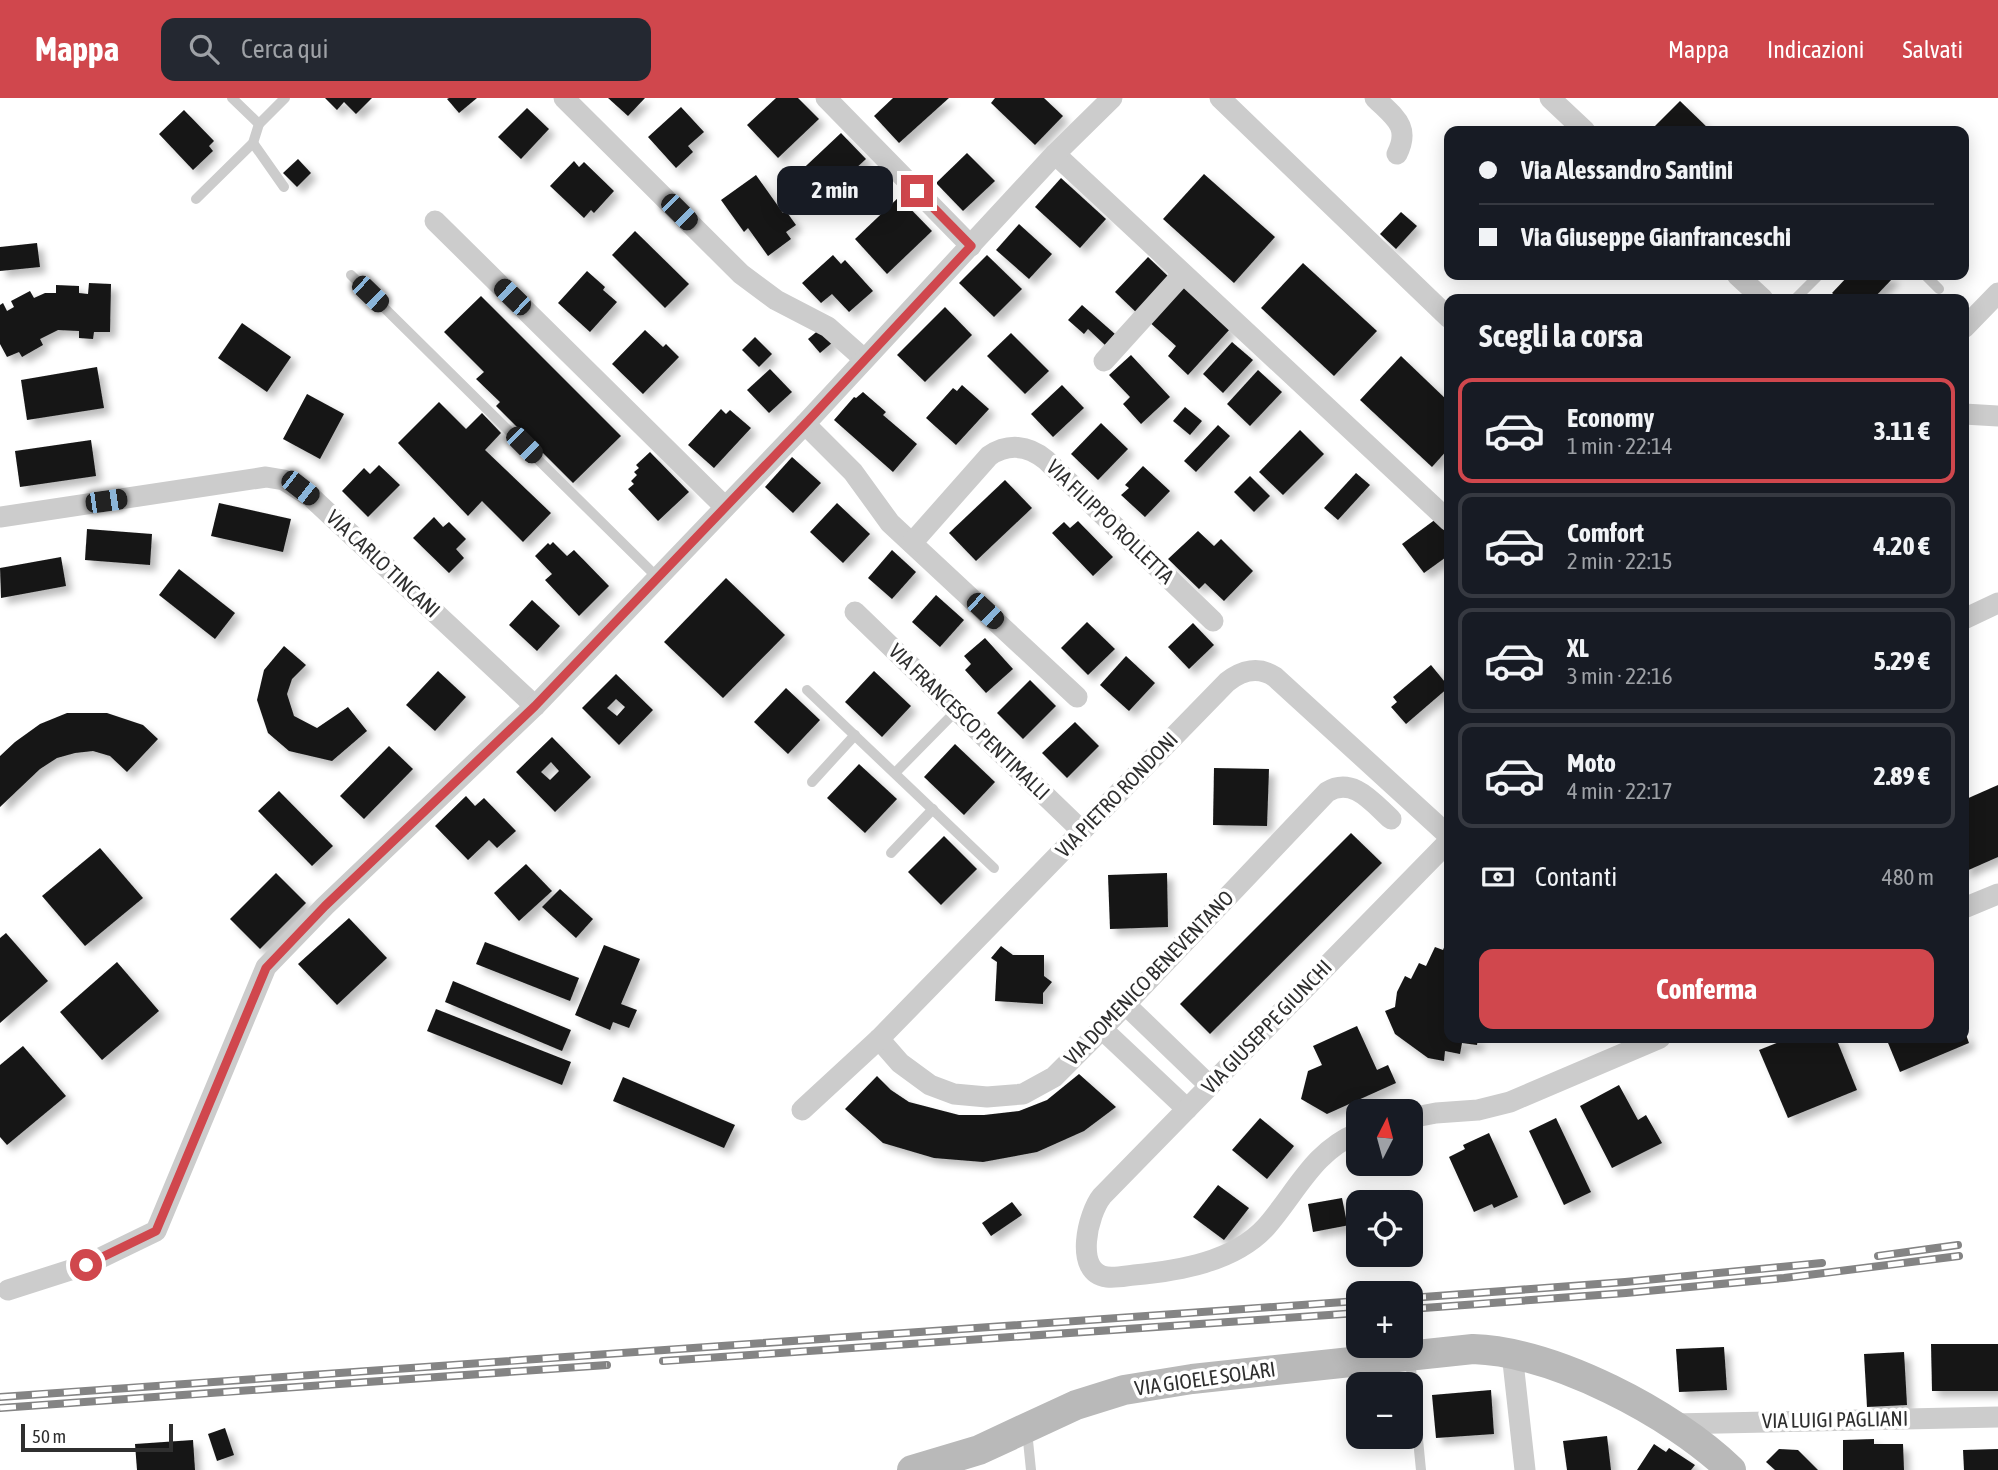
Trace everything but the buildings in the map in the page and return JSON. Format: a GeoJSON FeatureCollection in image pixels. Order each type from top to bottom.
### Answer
{"type":"FeatureCollection","features":[{"type":"Feature","properties":{"kind":"street"},"geometry":{"type":"LineString","coordinates":[[564,98],[741,274],[776,300],[828,327],[864,359]]}},
{"type":"Feature","properties":{"kind":"street"},"geometry":{"type":"LineString","coordinates":[[826,98],[971,246]]}},
{"type":"Feature","properties":{"kind":"street"},"geometry":{"type":"LineString","coordinates":[[1220,98],[1444,313]]}},
{"type":"Feature","properties":{"kind":"street"},"geometry":{"type":"LineString","coordinates":[[1375,98],[1397,120],[1402,130],[1402,142],[1397,154]]}},
{"type":"Feature","properties":{"kind":"street"},"geometry":{"type":"LineString","coordinates":[[1550,98],[1580,126]]}},
{"type":"Feature","properties":{"kind":"street"},"geometry":{"type":"LineString","coordinates":[[8,1290],[86,1265],[156,1231],[266,968],[325,906],[535,706],[805,424],[1101,102]]}},
{"type":"Feature","properties":{"kind":"street"},"geometry":{"type":"LineString","coordinates":[[1055,154],[1182,275],[1444,515]]}},
{"type":"Feature","properties":{"kind":"street"},"geometry":{"type":"LineString","coordinates":[[435,220],[725,508]]}},
{"type":"Feature","properties":{"kind":"street"},"geometry":{"type":"LineString","coordinates":[[1104,361],[1182,275]]}},
{"type":"Feature","properties":{"kind":"street"},"geometry":{"type":"LineString","coordinates":[[1742,280],[1758,294]]}},
{"type":"Feature","properties":{"kind":"street"},"geometry":{"type":"LineString","coordinates":[[1969,323],[1998,293]]}},
{"type":"Feature","properties":{"kind":"street"},"geometry":{"type":"LineString","coordinates":[[1969,414],[1998,415]]}},
{"type":"Feature","properties":{"kind":"street"},"geometry":{"type":"LineString","coordinates":[[805,424],[853,472],[878,510],[1077,697]]}},
{"type":"Feature","properties":{"kind":"street","name":"VIA FILIPPO ROLLETTA"},"geometry":{"type":"LineString","coordinates":[[912,543],[989,456],[1004,448],[1027,449],[1046,460],[1213,621]]}},
{"type":"Feature","properties":{"kind":"street","name":"VIA CARLO TINCANI"},"geometry":{"type":"LineString","coordinates":[[0,517],[265,477],[284,480],[311,497],[535,706]]}},
{"type":"Feature","properties":{"kind":"street"},"geometry":{"type":"LineString","coordinates":[[1969,617],[1998,603]]}},
{"type":"Feature","properties":{"kind":"street","name":"VIA FRANCESCO PENTIMALLI"},"geometry":{"type":"LineString","coordinates":[[855,612],[1082,831]]}},
{"type":"Feature","properties":{"kind":"street","name":"VIA PIETRO RONDONI"},"geometry":{"type":"LineString","coordinates":[[802,1110],[879,1040],[1227,682],[1239,674],[1266,672],[1280,681],[1444,830]]}},
{"type":"Feature","properties":{"kind":"street","name":"VIA DOMENICO BENEVENTANO"},"geometry":{"type":"LineString","coordinates":[[879,1040],[900,1063],[930,1085],[954,1094],[987,1097],[1023,1094],[1054,1077],[1330,790],[1341,786],[1353,788],[1391,819]]}},
{"type":"Feature","properties":{"kind":"street","name":"VIA GIUSEPPE GIUNCHI"},"geometry":{"type":"LineString","coordinates":[[1346,1140],[1325,1153],[1258,1235],[1231,1252],[1202,1263],[1154,1273],[1102,1276],[1093,1271],[1088,1260],[1087,1230],[1102,1196],[1444,846]]}},
{"type":"Feature","properties":{"kind":"street"},"geometry":{"type":"LineString","coordinates":[[1969,906],[1998,894]]}},
{"type":"Feature","properties":{"kind":"street"},"geometry":{"type":"LineString","coordinates":[[1126,1005],[1210,1086]]}},
{"type":"Feature","properties":{"kind":"street"},"geometry":{"type":"LineString","coordinates":[[1102,1029],[1187,1109]]}},
{"type":"Feature","properties":{"kind":"street"},"geometry":{"type":"LineString","coordinates":[[1423,1116],[1478,1110],[1510,1102],[1648,1043]]}},
{"type":"Feature","properties":{"kind":"street","name":"VIA GIOELE SOLARI"},"geometry":{"type":"LineString","coordinates":[[1423,1355],[1473,1349],[1512,1353],[1537,1360],[1578,1376],[1673,1424],[1701,1443],[1731,1470]]}},
{"type":"Feature","properties":{"kind":"street"},"geometry":{"type":"LineString","coordinates":[[1512,1353],[1525,1470]]}},
{"type":"Feature","properties":{"kind":"street","name":"VIA GIOELE SOLARI"},"geometry":{"type":"LineString","coordinates":[[912,1470],[979,1450],[1091,1399],[1145,1386],[1390,1358]]}},
{"type":"Feature","properties":{"kind":"street","name":"VIA LUIGI PAGLIANI"},"geometry":{"type":"LineString","coordinates":[[1673,1424],[1998,1417]]}},
{"type":"Feature","properties":{"kind":"lane"},"geometry":{"type":"LineString","coordinates":[[232,98],[259,124]]}},
{"type":"Feature","properties":{"kind":"lane"},"geometry":{"type":"LineString","coordinates":[[196,199],[253,143],[259,124],[285,98]]}},
{"type":"Feature","properties":{"kind":"lane"},"geometry":{"type":"LineString","coordinates":[[253,143],[284,187]]}},
{"type":"Feature","properties":{"kind":"lane"},"geometry":{"type":"LineString","coordinates":[[351,275],[658,578]]}},
{"type":"Feature","properties":{"kind":"lane"},"geometry":{"type":"LineString","coordinates":[[1800,294],[1814,280]]}},
{"type":"Feature","properties":{"kind":"lane"},"geometry":{"type":"LineString","coordinates":[[1930,280],[1939,289]]}},
{"type":"Feature","properties":{"kind":"lane"},"geometry":{"type":"LineString","coordinates":[[807,690],[994,867]]}},
{"type":"Feature","properties":{"kind":"lane"},"geometry":{"type":"LineString","coordinates":[[895,773],[957,710]]}},
{"type":"Feature","properties":{"kind":"lane"},"geometry":{"type":"LineString","coordinates":[[812,782],[855,735]]}},
{"type":"Feature","properties":{"kind":"lane"},"geometry":{"type":"LineString","coordinates":[[891,853],[933,809]]}},
{"type":"Feature","properties":{"kind":"lane"},"geometry":{"type":"LineString","coordinates":[[1410,1358],[1421,1470]]}},
{"type":"Feature","properties":{"kind":"lane"},"geometry":{"type":"LineString","coordinates":[[1027,1429],[1031,1470]]}},
{"type":"Feature","properties":{"kind":"railway"},"geometry":{"type":"LineString","coordinates":[[1878,1256],[1958,1245]]}},
{"type":"Feature","properties":{"kind":"railway"},"geometry":{"type":"LineString","coordinates":[[1423,1308],[1784,1278],[1959,1256]]}},
{"type":"Feature","properties":{"kind":"railway"},"geometry":{"type":"LineString","coordinates":[[1423,1297],[1625,1282],[1822,1263]]}},
{"type":"Feature","properties":{"kind":"railway"},"geometry":{"type":"LineString","coordinates":[[0,1397],[1346,1302]]}},
{"type":"Feature","properties":{"kind":"railway"},"geometry":{"type":"LineString","coordinates":[[663,1361],[1346,1314]]}},
{"type":"Feature","properties":{"kind":"railway"},"geometry":{"type":"LineString","coordinates":[[0,1408],[607,1365]]}},
{"type":"Feature","properties":{"kind":"route"},"geometry":{"type":"LineString","coordinates":[[86,1265],[156,1231],[266,968],[325,906],[535,706],[971,246],[917,191]]}}]}
